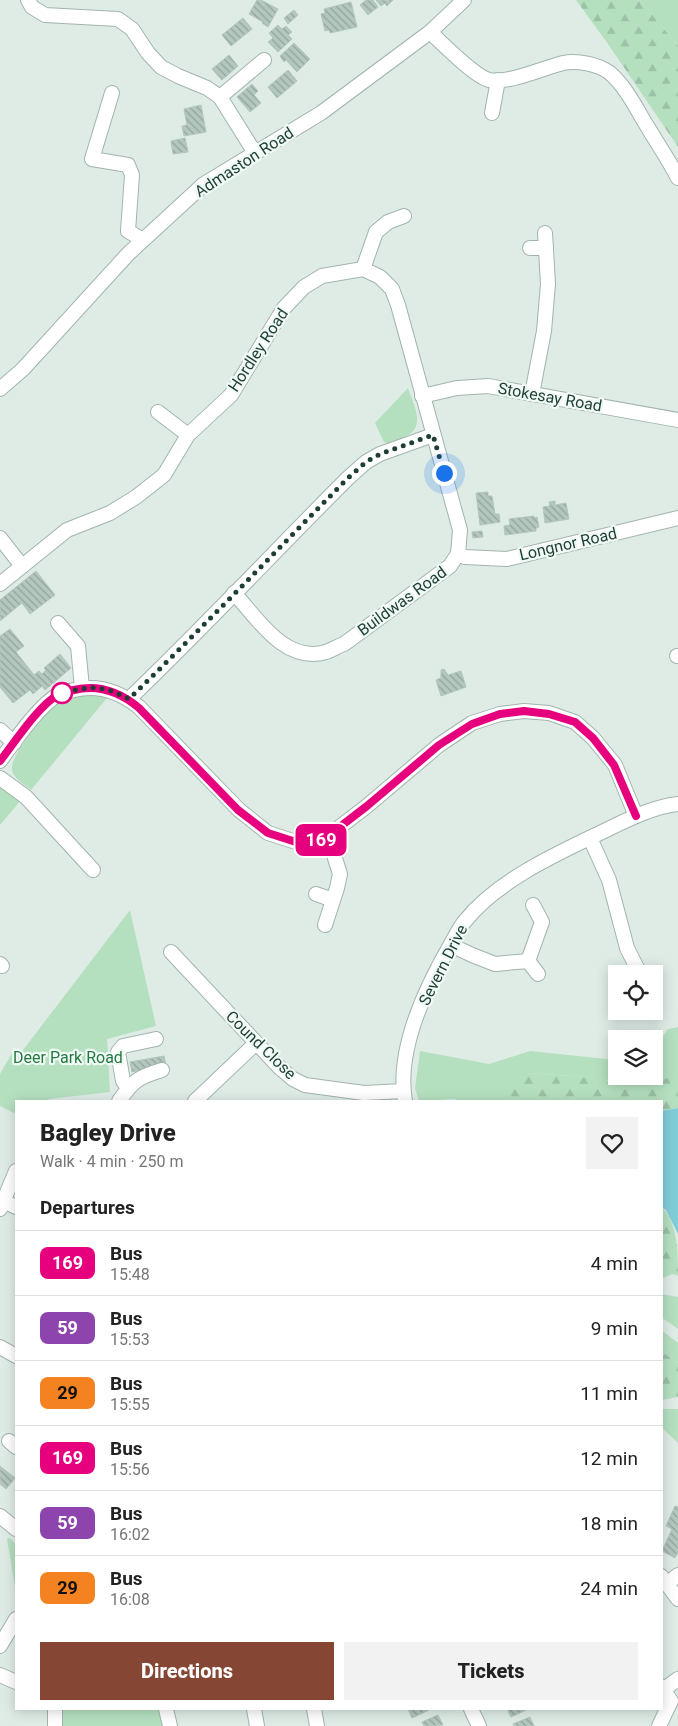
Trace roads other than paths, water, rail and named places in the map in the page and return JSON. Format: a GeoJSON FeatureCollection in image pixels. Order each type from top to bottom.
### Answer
{"type":"FeatureCollection","features":[{"type":"Feature","properties":{"kind":"street"},"geometry":{"type":"LineString","coordinates":[[28,0],[32,7],[46,15],[118,19],[132,29],[148,53],[161,67],[207,88],[220,97],[255,153]]}},
{"type":"Feature","properties":{"kind":"street","name":"Admaston Road"},"geometry":{"type":"LineString","coordinates":[[0,389],[22,369],[128,254],[204,184],[321,113],[430,32],[464,0]]}},
{"type":"Feature","properties":{"kind":"street"},"geometry":{"type":"LineString","coordinates":[[430,32],[477,74],[489,80],[520,77],[564,63],[579,62],[608,72],[629,97],[678,178]]}},
{"type":"Feature","properties":{"kind":"street"},"geometry":{"type":"LineString","coordinates":[[220,97],[264,60]]}},
{"type":"Feature","properties":{"kind":"street"},"geometry":{"type":"LineString","coordinates":[[492,113],[498,80]]}},
{"type":"Feature","properties":{"kind":"street"},"geometry":{"type":"LineString","coordinates":[[112,93],[92,159],[128,165],[132,176],[128,231],[143,240]]}},
{"type":"Feature","properties":{"kind":"street"},"geometry":{"type":"LineString","coordinates":[[404,216],[388,222],[376,232],[363,269],[380,277],[392,289],[422,396]]}},
{"type":"Feature","properties":{"kind":"street"},"geometry":{"type":"LineString","coordinates":[[532,394],[544,331],[548,284],[545,234]]}},
{"type":"Feature","properties":{"kind":"street"},"geometry":{"type":"LineString","coordinates":[[530,248],[546,248]]}},
{"type":"Feature","properties":{"kind":"street","name":"Hordley Road"},"geometry":{"type":"LineString","coordinates":[[0,584],[67,530],[110,513],[136,497],[164,475],[188,435],[231,395],[284,308],[304,287],[322,276],[363,269]]}},
{"type":"Feature","properties":{"kind":"street","name":"Stokesay Road"},"geometry":{"type":"LineString","coordinates":[[422,396],[457,388],[488,386],[678,420]]}},
{"type":"Feature","properties":{"kind":"street","name":"Buildwas Road"},"geometry":{"type":"LineString","coordinates":[[234,593],[277,641],[292,650],[306,653],[325,652],[344,644],[450,566],[458,554],[460,530],[422,396]]}},
{"type":"Feature","properties":{"kind":"street"},"geometry":{"type":"LineString","coordinates":[[158,412],[188,435]]}},
{"type":"Feature","properties":{"kind":"street"},"geometry":{"type":"LineString","coordinates":[[129,699],[188,643],[234,593],[366,462],[380,454],[433,435]]}},
{"type":"Feature","properties":{"kind":"street","name":"Longnor Road"},"geometry":{"type":"LineString","coordinates":[[458,554],[465,558],[507,559],[678,518]]}},
{"type":"Feature","properties":{"kind":"street"},"geometry":{"type":"LineString","coordinates":[[0,538],[22,566]]}},
{"type":"Feature","properties":{"kind":"street"},"geometry":{"type":"LineString","coordinates":[[58,623],[78,646],[82,688]]}},
{"type":"Feature","properties":{"kind":"street"},"geometry":{"type":"LineString","coordinates":[[0,761],[42,708],[60,694],[82,688],[104,689],[129,699],[146,714],[238,810],[268,833],[296,842],[314,843],[328,836],[367,806],[439,745],[472,724],[500,714],[524,711],[549,714],[575,722],[593,738],[614,765],[636,816]]}},
{"type":"Feature","properties":{"kind":"street"},"geometry":{"type":"LineString","coordinates":[[0,730],[14,743]]}},
{"type":"Feature","properties":{"kind":"street"},"geometry":{"type":"LineString","coordinates":[[0,778],[26,797],[93,870]]}},
{"type":"Feature","properties":{"kind":"street","name":"Severn Drive"},"geometry":{"type":"LineString","coordinates":[[404,1096],[405,1067],[411,1036],[425,995],[464,921],[493,893],[522,872],[636,816],[678,804]]}},
{"type":"Feature","properties":{"kind":"street"},"geometry":{"type":"LineString","coordinates":[[325,925],[340,874],[328,836]]}},
{"type":"Feature","properties":{"kind":"street"},"geometry":{"type":"LineString","coordinates":[[590,838],[609,880],[627,948],[636,965]]}},
{"type":"Feature","properties":{"kind":"street"},"geometry":{"type":"LineString","coordinates":[[316,894],[333,900]]}},
{"type":"Feature","properties":{"kind":"street"},"geometry":{"type":"LineString","coordinates":[[528,961],[542,922],[534,905]]}},
{"type":"Feature","properties":{"kind":"street"},"geometry":{"type":"LineString","coordinates":[[450,945],[495,964],[528,961]]}},
{"type":"Feature","properties":{"kind":"street","name":"Cound Close"},"geometry":{"type":"LineString","coordinates":[[170,952],[256,1043],[293,1079],[305,1085],[404,1096]]}},
{"type":"Feature","properties":{"kind":"street"},"geometry":{"type":"LineString","coordinates":[[528,961],[538,974]]}},
{"type":"Feature","properties":{"kind":"street"},"geometry":{"type":"LineString","coordinates":[[128,1088],[123,1081],[118,1052],[123,1046],[156,1039]]}},
{"type":"Feature","properties":{"kind":"street"},"geometry":{"type":"LineString","coordinates":[[196,1100],[256,1043]]}},
{"type":"Feature","properties":{"kind":"street"},"geometry":{"type":"LineString","coordinates":[[120,1100],[128,1088],[140,1077],[162,1070]]}},
{"type":"Feature","properties":{"kind":"street"},"geometry":{"type":"LineString","coordinates":[[7,1206],[15,1175]]}},
{"type":"Feature","properties":{"kind":"street"},"geometry":{"type":"LineString","coordinates":[[0,1347],[15,1355]]}},
{"type":"Feature","properties":{"kind":"street"},"geometry":{"type":"LineString","coordinates":[[0,1516],[15,1528]]}},
{"type":"Feature","properties":{"kind":"street"},"geometry":{"type":"LineString","coordinates":[[669,1579],[678,1599]]}},
{"type":"Feature","properties":{"kind":"street"},"geometry":{"type":"LineString","coordinates":[[0,1646],[15,1621]]}},
{"type":"Feature","properties":{"kind":"street"},"geometry":{"type":"LineString","coordinates":[[0,1675],[15,1682]]}},
{"type":"Feature","properties":{"kind":"street"},"geometry":{"type":"LineString","coordinates":[[663,1688],[678,1680]]}},
{"type":"Feature","properties":{"kind":"street"},"geometry":{"type":"LineString","coordinates":[[659,1726],[671,1701],[663,1689]]}},
{"type":"Feature","properties":{"kind":"street"},"geometry":{"type":"LineString","coordinates":[[55,1710],[55,1726]]}},
{"type":"Feature","properties":{"kind":"street"},"geometry":{"type":"LineString","coordinates":[[166,1710],[170,1726]]}},
{"type":"Feature","properties":{"kind":"street"},"geometry":{"type":"LineString","coordinates":[[254,1710],[256,1726]]}},
{"type":"Feature","properties":{"kind":"street"},"geometry":{"type":"LineString","coordinates":[[314,1710],[317,1726]]}},
{"type":"Feature","properties":{"kind":"street"},"geometry":{"type":"LineString","coordinates":[[471,1710],[479,1726]]}},
{"type":"Feature","properties":{"kind":"water"},"geometry":{"type":"Polygon","coordinates":[[[678,1108],[678,1234],[663,1208],[663,1111],[678,1108]]]}},
{"type":"Feature","properties":{"kind":"park label","name":"Deer Park Road"},"geometry":{"type":"Point","coordinates":[68,1057]}}]}
